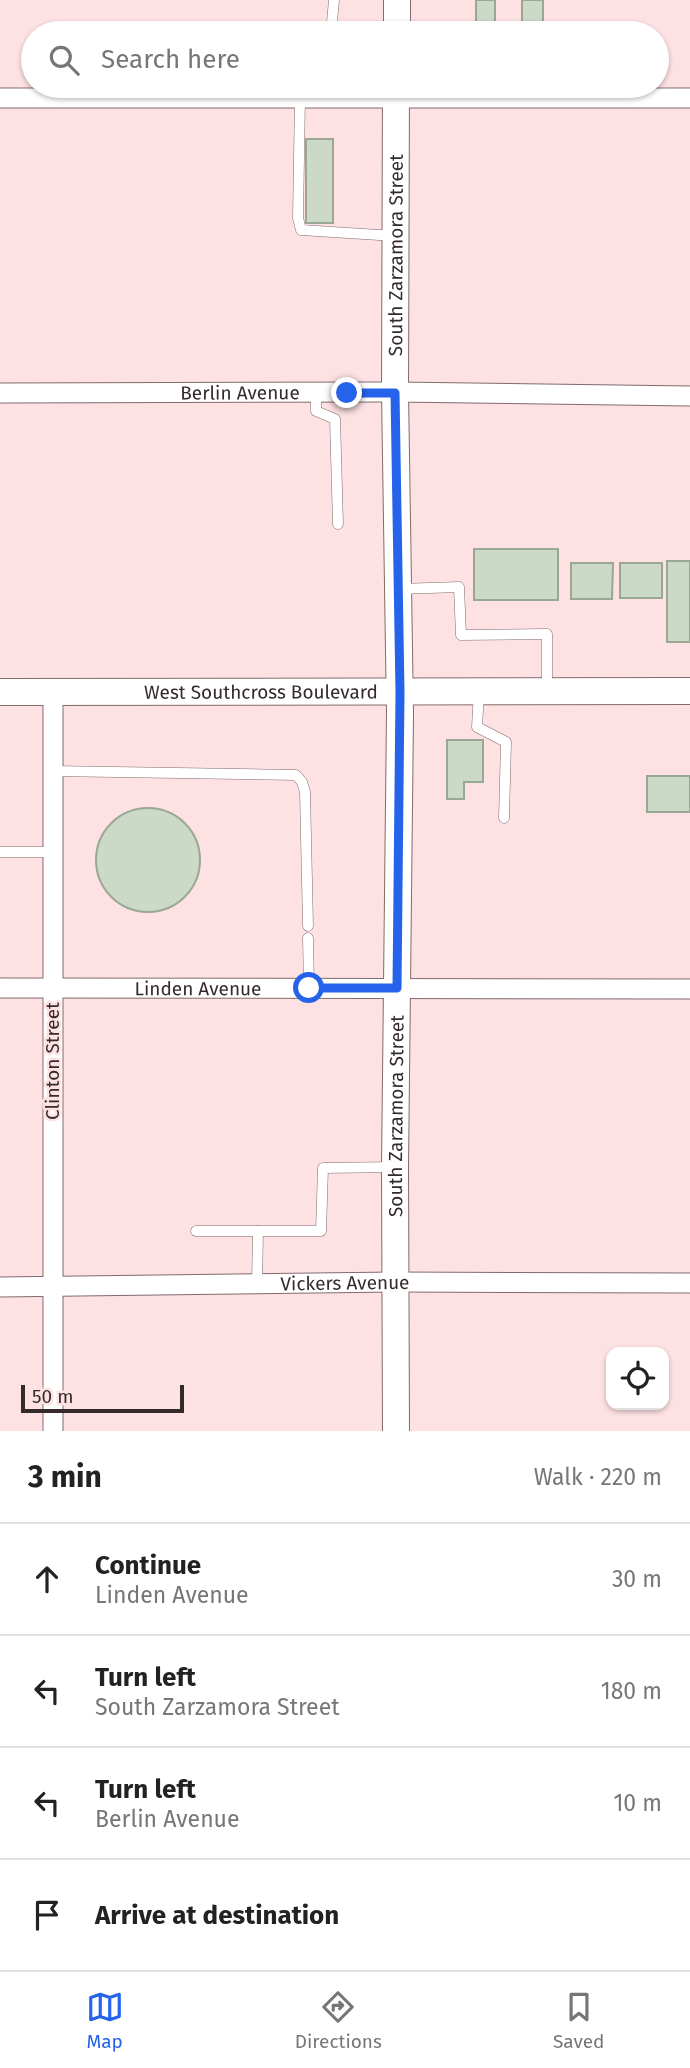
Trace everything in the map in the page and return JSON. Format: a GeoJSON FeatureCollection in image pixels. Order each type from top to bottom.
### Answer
{"type":"FeatureCollection","features":[{"type":"Feature","properties":{"kind":"main road"},"geometry":{"type":"LineString","coordinates":[[397,0],[397,21]]}},
{"type":"Feature","properties":{"kind":"main road","name":"South Zarzamora Street"},"geometry":{"type":"LineString","coordinates":[[396,98],[395,393],[400,692],[395,1167],[396,1431]]}},
{"type":"Feature","properties":{"kind":"main road","name":"West Southcross Boulevard"},"geometry":{"type":"LineString","coordinates":[[0,692],[690,691]]}},
{"type":"Feature","properties":{"kind":"street"},"geometry":{"type":"LineString","coordinates":[[0,97],[21,97]]}},
{"type":"Feature","properties":{"kind":"street"},"geometry":{"type":"LineString","coordinates":[[669,98],[690,98]]}},
{"type":"Feature","properties":{"kind":"street","name":"Berlin Avenue"},"geometry":{"type":"LineString","coordinates":[[0,393],[690,396]]}},
{"type":"Feature","properties":{"kind":"street","name":"Clinton Street"},"geometry":{"type":"LineString","coordinates":[[53,692],[54,1431]]}},
{"type":"Feature","properties":{"kind":"street","name":"Linden Avenue"},"geometry":{"type":"LineString","coordinates":[[0,988],[690,989]]}},
{"type":"Feature","properties":{"kind":"street","name":"Vickers Avenue"},"geometry":{"type":"LineString","coordinates":[[0,1287],[395,1282],[690,1283]]}},
{"type":"Feature","properties":{"kind":"lane"},"geometry":{"type":"LineString","coordinates":[[332,21],[334,0]]}},
{"type":"Feature","properties":{"kind":"lane"},"geometry":{"type":"LineString","coordinates":[[304,98],[298,218],[301,230],[396,236]]}},
{"type":"Feature","properties":{"kind":"lane"},"geometry":{"type":"LineString","coordinates":[[316,393],[316,411],[335,419],[338,524]]}},
{"type":"Feature","properties":{"kind":"lane"},"geometry":{"type":"LineString","coordinates":[[398,589],[459,587],[461,635],[547,634],[547,691]]}},
{"type":"Feature","properties":{"kind":"lane"},"geometry":{"type":"LineString","coordinates":[[479,692],[477,727],[506,742],[504,818]]}},
{"type":"Feature","properties":{"kind":"lane"},"geometry":{"type":"LineString","coordinates":[[52,771],[296,775],[305,792],[308,926]]}},
{"type":"Feature","properties":{"kind":"lane"},"geometry":{"type":"LineString","coordinates":[[0,852],[52,852]]}},
{"type":"Feature","properties":{"kind":"lane"},"geometry":{"type":"LineString","coordinates":[[308,938],[309,988]]}},
{"type":"Feature","properties":{"kind":"lane"},"geometry":{"type":"LineString","coordinates":[[196,1231],[321,1230],[323,1168],[395,1167]]}},
{"type":"Feature","properties":{"kind":"lane"},"geometry":{"type":"LineString","coordinates":[[257,1284],[258,1231]]}},
{"type":"Feature","properties":{"kind":"building"},"geometry":{"type":"Polygon","coordinates":[[[476,0],[495,0],[495,21],[476,21],[476,0]]]}},
{"type":"Feature","properties":{"kind":"building"},"geometry":{"type":"Polygon","coordinates":[[[522,0],[543,0],[543,21],[522,21],[522,0]]]}},
{"type":"Feature","properties":{"kind":"building"},"geometry":{"type":"Polygon","coordinates":[[[306,139],[333,139],[333,223],[306,223],[306,139]]]}},
{"type":"Feature","properties":{"kind":"building"},"geometry":{"type":"Polygon","coordinates":[[[474,549],[558,549],[558,600],[474,600],[474,549]]]}},
{"type":"Feature","properties":{"kind":"building"},"geometry":{"type":"Polygon","coordinates":[[[667,561],[690,561],[690,642],[667,642],[667,561]]]}},
{"type":"Feature","properties":{"kind":"building"},"geometry":{"type":"Polygon","coordinates":[[[571,563],[613,563],[612,599],[571,599],[571,563]]]}},
{"type":"Feature","properties":{"kind":"building"},"geometry":{"type":"Polygon","coordinates":[[[620,563],[662,563],[662,598],[620,598],[620,563]]]}},
{"type":"Feature","properties":{"kind":"building"},"geometry":{"type":"Polygon","coordinates":[[[447,740],[483,740],[483,782],[464,782],[464,799],[447,799],[447,740]]]}},
{"type":"Feature","properties":{"kind":"building"},"geometry":{"type":"Polygon","coordinates":[[[647,776],[690,776],[690,812],[647,812],[647,776]]]}},
{"type":"Feature","properties":{"kind":"building"},"geometry":{"type":"Polygon","coordinates":[[[148,808],[168,812],[185,823],[196,840],[200,860],[196,880],[185,897],[168,908],[148,912],[128,908],[111,897],[100,880],[96,860],[100,840],[111,823],[128,812],[148,808]]]}},
{"type":"Feature","properties":{"kind":"route"},"geometry":{"type":"LineString","coordinates":[[309,988],[397,988],[400,692],[395,393],[347,393]]}}]}
